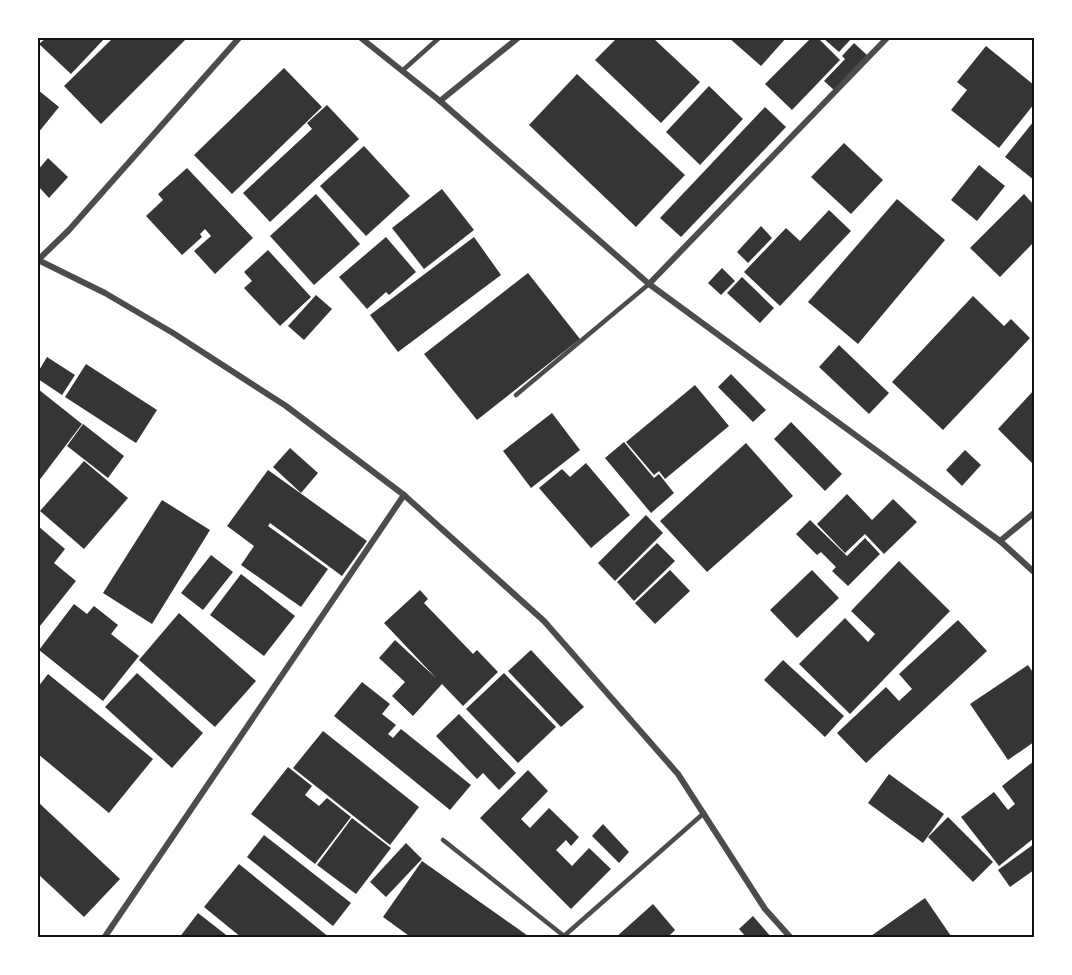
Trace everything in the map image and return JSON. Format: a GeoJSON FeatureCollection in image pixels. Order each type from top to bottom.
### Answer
{"type":"FeatureCollection","features":[{"type":"Feature","properties":{"kind":"street"},"geometry":{"type":"LineString","coordinates":[[239,38],[69,230],[38,260],[105,293],[173,333],[286,406],[404,495],[544,621],[678,774],[765,909],[791,938]]}},
{"type":"Feature","properties":{"kind":"street"},"geometry":{"type":"LineString","coordinates":[[361,38],[440,101],[649,284],[1000,541],[1035,572]]}},
{"type":"Feature","properties":{"kind":"street"},"geometry":{"type":"LineString","coordinates":[[440,101],[518,38]]}},
{"type":"Feature","properties":{"kind":"street"},"geometry":{"type":"LineString","coordinates":[[649,284],[887,38]]}},
{"type":"Feature","properties":{"kind":"street"},"geometry":{"type":"LineString","coordinates":[[104,938],[404,495]]}},
{"type":"Feature","properties":{"kind":"street"},"geometry":{"type":"LineString","coordinates":[[1000,541],[1035,513]]}},
{"type":"Feature","properties":{"kind":"lane"},"geometry":{"type":"LineString","coordinates":[[402,71],[440,38]]}},
{"type":"Feature","properties":{"kind":"lane"},"geometry":{"type":"LineString","coordinates":[[516,395],[649,284]]}},
{"type":"Feature","properties":{"kind":"lane"},"geometry":{"type":"LineString","coordinates":[[443,840],[564,936],[704,813]]}},
{"type":"Feature","properties":{"kind":"building"},"geometry":{"type":"Polygon","coordinates":[[[46,38],[105,38],[71,74],[39,44],[46,38]]]}},
{"type":"Feature","properties":{"kind":"building"},"geometry":{"type":"Polygon","coordinates":[[[113,38],[187,38],[101,124],[64,86],[113,38]]]}},
{"type":"Feature","properties":{"kind":"building"},"geometry":{"type":"Polygon","coordinates":[[[617,38],[653,38],[700,82],[661,123],[595,60],[617,38]]]}},
{"type":"Feature","properties":{"kind":"building"},"geometry":{"type":"Polygon","coordinates":[[[729,38],[786,38],[761,66],[729,38]]]}},
{"type":"Feature","properties":{"kind":"building"},"geometry":{"type":"Polygon","coordinates":[[[811,38],[818,38],[840,60],[792,110],[765,84],[811,38]]]}},
{"type":"Feature","properties":{"kind":"building"},"geometry":{"type":"Polygon","coordinates":[[[823,38],[850,38],[851,39],[839,52],[823,38]]]}},
{"type":"Feature","properties":{"kind":"building"},"geometry":{"type":"Polygon","coordinates":[[[854,43],[867,55],[834,90],[824,81],[845,59],[842,56],[854,43]]]}},
{"type":"Feature","properties":{"kind":"building"},"geometry":{"type":"Polygon","coordinates":[[[986,46],[1034,85],[1034,104],[999,148],[951,110],[967,90],[957,82],[986,46]]]}},
{"type":"Feature","properties":{"kind":"building"},"geometry":{"type":"Polygon","coordinates":[[[284,68],[322,107],[232,194],[194,155],[284,68]]]}},
{"type":"Feature","properties":{"kind":"building"},"geometry":{"type":"Polygon","coordinates":[[[577,74],[685,175],[636,227],[529,125],[577,74]]]}},
{"type":"Feature","properties":{"kind":"building"},"geometry":{"type":"Polygon","coordinates":[[[709,86],[743,119],[700,165],[666,132],[709,86]]]}},
{"type":"Feature","properties":{"kind":"building"},"geometry":{"type":"Polygon","coordinates":[[[38,90],[59,107],[38,133],[38,90]]]}},
{"type":"Feature","properties":{"kind":"building"},"geometry":{"type":"Polygon","coordinates":[[[327,105],[359,139],[270,222],[243,193],[312,129],[307,123],[327,105]]]}},
{"type":"Feature","properties":{"kind":"building"},"geometry":{"type":"Polygon","coordinates":[[[765,107],[786,127],[681,237],[660,218],[765,107]]]}},
{"type":"Feature","properties":{"kind":"building"},"geometry":{"type":"Polygon","coordinates":[[[1034,121],[1034,180],[1005,157],[1034,121]]]}},
{"type":"Feature","properties":{"kind":"building"},"geometry":{"type":"Polygon","coordinates":[[[844,143],[883,180],[851,214],[811,177],[844,143]]]}},
{"type":"Feature","properties":{"kind":"building"},"geometry":{"type":"Polygon","coordinates":[[[364,146],[410,196],[366,236],[320,186],[364,146]]]}},
{"type":"Feature","properties":{"kind":"building"},"geometry":{"type":"Polygon","coordinates":[[[48,158],[68,177],[49,198],[38,186],[38,170],[48,158]]]}},
{"type":"Feature","properties":{"kind":"building"},"geometry":{"type":"Polygon","coordinates":[[[979,165],[1005,186],[977,221],[951,200],[979,165]]]}},
{"type":"Feature","properties":{"kind":"building"},"geometry":{"type":"Polygon","coordinates":[[[187,168],[253,238],[215,274],[194,251],[211,236],[205,229],[200,234],[202,237],[182,255],[146,216],[163,200],[158,194],[187,168]]]}},
{"type":"Feature","properties":{"kind":"building"},"geometry":{"type":"Polygon","coordinates":[[[442,189],[474,230],[424,269],[392,228],[442,189]]]}},
{"type":"Feature","properties":{"kind":"building"},"geometry":{"type":"Polygon","coordinates":[[[316,194],[360,244],[314,285],[270,236],[316,194]]]}},
{"type":"Feature","properties":{"kind":"building"},"geometry":{"type":"Polygon","coordinates":[[[1024,194],[1034,205],[1034,242],[1000,277],[970,248],[1024,194]]]}},
{"type":"Feature","properties":{"kind":"building"},"geometry":{"type":"Polygon","coordinates":[[[897,199],[945,240],[858,344],[808,302],[897,199]]]}},
{"type":"Feature","properties":{"kind":"building"},"geometry":{"type":"Polygon","coordinates":[[[829,210],[851,231],[780,306],[744,272],[786,228],[800,241],[829,210]]]}},
{"type":"Feature","properties":{"kind":"building"},"geometry":{"type":"Polygon","coordinates":[[[761,226],[772,238],[748,263],[737,252],[761,226]]]}},
{"type":"Feature","properties":{"kind":"building"},"geometry":{"type":"Polygon","coordinates":[[[386,237],[416,272],[389,295],[386,292],[367,309],[339,277],[386,237]]]}},
{"type":"Feature","properties":{"kind":"building"},"geometry":{"type":"Polygon","coordinates":[[[474,237],[501,275],[398,352],[370,315],[474,237]]]}},
{"type":"Feature","properties":{"kind":"building"},"geometry":{"type":"Polygon","coordinates":[[[268,250],[311,297],[280,326],[244,288],[252,281],[244,272],[268,250]]]}},
{"type":"Feature","properties":{"kind":"building"},"geometry":{"type":"Polygon","coordinates":[[[722,268],[735,281],[721,295],[708,283],[722,268]]]}},
{"type":"Feature","properties":{"kind":"building"},"geometry":{"type":"Polygon","coordinates":[[[528,273],[580,339],[477,420],[424,354],[528,273]]]}},
{"type":"Feature","properties":{"kind":"building"},"geometry":{"type":"Polygon","coordinates":[[[742,277],[774,308],[760,323],[727,293],[742,277]]]}},
{"type":"Feature","properties":{"kind":"building"},"geometry":{"type":"Polygon","coordinates":[[[316,295],[332,309],[304,340],[288,326],[316,295]]]}},
{"type":"Feature","properties":{"kind":"building"},"geometry":{"type":"Polygon","coordinates":[[[973,296],[1004,326],[1011,319],[1030,338],[943,430],[892,382],[973,296]]]}},
{"type":"Feature","properties":{"kind":"building"},"geometry":{"type":"Polygon","coordinates":[[[839,345],[889,393],[869,414],[819,367],[839,345]]]}},
{"type":"Feature","properties":{"kind":"building"},"geometry":{"type":"Polygon","coordinates":[[[47,357],[75,375],[62,395],[38,379],[38,372],[47,357]]]}},
{"type":"Feature","properties":{"kind":"building"},"geometry":{"type":"Polygon","coordinates":[[[86,364],[157,410],[136,443],[65,397],[86,364]]]}},
{"type":"Feature","properties":{"kind":"building"},"geometry":{"type":"Polygon","coordinates":[[[731,374],[766,410],[753,422],[718,387],[731,374]]]}},
{"type":"Feature","properties":{"kind":"building"},"geometry":{"type":"Polygon","coordinates":[[[695,385],[729,426],[665,479],[659,471],[654,475],[626,442],[695,385]]]}},
{"type":"Feature","properties":{"kind":"building"},"geometry":{"type":"Polygon","coordinates":[[[38,389],[82,424],[38,482],[38,389]]]}},
{"type":"Feature","properties":{"kind":"building"},"geometry":{"type":"Polygon","coordinates":[[[1034,390],[1034,465],[998,429],[1034,390]]]}},
{"type":"Feature","properties":{"kind":"building"},"geometry":{"type":"Polygon","coordinates":[[[552,413],[580,450],[531,488],[503,451],[552,413]]]}},
{"type":"Feature","properties":{"kind":"building"},"geometry":{"type":"Polygon","coordinates":[[[791,422],[842,474],[825,491],[774,439],[791,422]]]}},
{"type":"Feature","properties":{"kind":"building"},"geometry":{"type":"Polygon","coordinates":[[[83,424],[124,456],[108,478],[67,446],[83,424]]]}},
{"type":"Feature","properties":{"kind":"building"},"geometry":{"type":"Polygon","coordinates":[[[624,442],[654,478],[659,474],[674,493],[651,513],[605,458],[624,442]]]}},
{"type":"Feature","properties":{"kind":"building"},"geometry":{"type":"Polygon","coordinates":[[[746,443],[793,496],[707,572],[660,521],[746,443]]]}},
{"type":"Feature","properties":{"kind":"building"},"geometry":{"type":"Polygon","coordinates":[[[290,448],[318,473],[301,493],[273,467],[290,448]]]}},
{"type":"Feature","properties":{"kind":"building"},"geometry":{"type":"Polygon","coordinates":[[[965,450],[981,465],[962,486],[946,470],[965,450]]]}},
{"type":"Feature","properties":{"kind":"building"},"geometry":{"type":"Polygon","coordinates":[[[84,461],[128,498],[84,549],[40,511],[84,461]]]}},
{"type":"Feature","properties":{"kind":"building"},"geometry":{"type":"Polygon","coordinates":[[[586,463],[630,515],[591,548],[539,488],[562,469],[570,477],[586,463]]]}},
{"type":"Feature","properties":{"kind":"building"},"geometry":{"type":"Polygon","coordinates":[[[268,470],[367,541],[342,576],[270,523],[268,526],[328,569],[301,607],[241,565],[254,546],[227,526],[268,470]]]}},
{"type":"Feature","properties":{"kind":"building"},"geometry":{"type":"Polygon","coordinates":[[[847,494],[872,520],[893,499],[917,522],[884,554],[865,534],[845,553],[817,524],[847,494]]]}},
{"type":"Feature","properties":{"kind":"building"},"geometry":{"type":"Polygon","coordinates":[[[162,500],[210,530],[152,624],[103,593],[162,500]]]}},
{"type":"Feature","properties":{"kind":"building"},"geometry":{"type":"Polygon","coordinates":[[[646,515],[663,533],[615,581],[598,563],[646,515]]]}},
{"type":"Feature","properties":{"kind":"building"},"geometry":{"type":"Polygon","coordinates":[[[810,520],[847,556],[865,538],[880,554],[848,586],[832,571],[836,567],[821,552],[817,555],[796,534],[810,520]]]}},
{"type":"Feature","properties":{"kind":"building"},"geometry":{"type":"Polygon","coordinates":[[[38,526],[65,549],[54,563],[76,581],[40,626],[38,624],[38,526]]]}},
{"type":"Feature","properties":{"kind":"building"},"geometry":{"type":"Polygon","coordinates":[[[657,543],[675,561],[634,601],[617,582],[657,543]]]}},
{"type":"Feature","properties":{"kind":"building"},"geometry":{"type":"Polygon","coordinates":[[[211,555],[233,572],[203,610],[181,593],[211,555]]]}},
{"type":"Feature","properties":{"kind":"building"},"geometry":{"type":"Polygon","coordinates":[[[899,561],[950,611],[850,714],[799,664],[845,618],[868,642],[875,634],[851,611],[899,561]]]}},
{"type":"Feature","properties":{"kind":"building"},"geometry":{"type":"Polygon","coordinates":[[[670,570],[690,591],[655,624],[635,603],[670,570]]]}},
{"type":"Feature","properties":{"kind":"building"},"geometry":{"type":"Polygon","coordinates":[[[812,570],[839,598],[797,638],[770,610],[812,570]]]}},
{"type":"Feature","properties":{"kind":"building"},"geometry":{"type":"Polygon","coordinates":[[[241,574],[295,616],[264,656],[210,615],[241,574]]]}},
{"type":"Feature","properties":{"kind":"building"},"geometry":{"type":"Polygon","coordinates":[[[420,590],[428,599],[424,603],[473,654],[477,650],[498,672],[463,706],[442,684],[413,716],[392,696],[405,682],[379,658],[395,640],[436,678],[384,623],[420,590]]]}},
{"type":"Feature","properties":{"kind":"building"},"geometry":{"type":"Polygon","coordinates":[[[74,604],[87,614],[94,606],[118,625],[111,634],[139,656],[103,701],[39,650],[74,604]]]}},
{"type":"Feature","properties":{"kind":"building"},"geometry":{"type":"Polygon","coordinates":[[[179,613],[256,681],[215,727],[139,660],[179,613]]]}},
{"type":"Feature","properties":{"kind":"building"},"geometry":{"type":"Polygon","coordinates":[[[958,620],[987,651],[866,763],[837,733],[886,687],[899,701],[912,689],[899,674],[958,620]]]}},
{"type":"Feature","properties":{"kind":"building"},"geometry":{"type":"Polygon","coordinates":[[[531,650],[584,707],[561,727],[508,671],[531,650]]]}},
{"type":"Feature","properties":{"kind":"building"},"geometry":{"type":"Polygon","coordinates":[[[783,660],[844,716],[825,737],[764,680],[783,660]]]}},
{"type":"Feature","properties":{"kind":"building"},"geometry":{"type":"Polygon","coordinates":[[[1028,665],[1034,674],[1034,742],[1008,760],[970,704],[1028,665]]]}},
{"type":"Feature","properties":{"kind":"building"},"geometry":{"type":"Polygon","coordinates":[[[137,673],[203,733],[172,768],[105,707],[137,673]]]}},
{"type":"Feature","properties":{"kind":"building"},"geometry":{"type":"Polygon","coordinates":[[[504,673],[556,727],[518,763],[466,709],[504,673]]]}},
{"type":"Feature","properties":{"kind":"building"},"geometry":{"type":"Polygon","coordinates":[[[48,674],[153,759],[109,813],[38,754],[38,687],[48,674]]]}},
{"type":"Feature","properties":{"kind":"building"},"geometry":{"type":"Polygon","coordinates":[[[362,682],[390,704],[382,714],[396,725],[388,734],[393,738],[401,729],[471,785],[450,810],[334,716],[362,682]]]}},
{"type":"Feature","properties":{"kind":"building"},"geometry":{"type":"Polygon","coordinates":[[[459,714],[516,773],[499,790],[483,773],[477,779],[436,736],[459,714]]]}},
{"type":"Feature","properties":{"kind":"building"},"geometry":{"type":"Polygon","coordinates":[[[323,731],[419,807],[390,845],[293,768],[323,731]]]}},
{"type":"Feature","properties":{"kind":"building"},"geometry":{"type":"Polygon","coordinates":[[[1034,761],[1034,838],[999,866],[961,817],[994,792],[1008,810],[1015,804],[1002,786],[1034,761]]]}},
{"type":"Feature","properties":{"kind":"building"},"geometry":{"type":"Polygon","coordinates":[[[288,767],[312,786],[305,795],[319,806],[327,798],[351,817],[315,864],[251,814],[288,767]]]}},
{"type":"Feature","properties":{"kind":"building"},"geometry":{"type":"Polygon","coordinates":[[[528,770],[548,791],[521,819],[530,828],[549,808],[579,837],[571,846],[566,840],[556,850],[572,866],[589,848],[611,869],[571,909],[480,818],[528,770]]]}},
{"type":"Feature","properties":{"kind":"building"},"geometry":{"type":"Polygon","coordinates":[[[889,774],[944,814],[923,843],[868,803],[889,774]]]}},
{"type":"Feature","properties":{"kind":"building"},"geometry":{"type":"Polygon","coordinates":[[[38,802],[120,879],[84,917],[38,874],[38,802]]]}},
{"type":"Feature","properties":{"kind":"building"},"geometry":{"type":"Polygon","coordinates":[[[948,817],[993,862],[973,882],[928,837],[948,817]]]}},
{"type":"Feature","properties":{"kind":"building"},"geometry":{"type":"Polygon","coordinates":[[[352,818],[391,848],[356,894],[317,865],[352,818]]]}},
{"type":"Feature","properties":{"kind":"building"},"geometry":{"type":"Polygon","coordinates":[[[603,824],[629,852],[619,863],[592,836],[603,824]]]}},
{"type":"Feature","properties":{"kind":"building"},"geometry":{"type":"Polygon","coordinates":[[[264,835],[351,903],[333,926],[247,857],[264,835]]]}},
{"type":"Feature","properties":{"kind":"building"},"geometry":{"type":"Polygon","coordinates":[[[406,843],[422,859],[386,897],[370,882],[406,843]]]}},
{"type":"Feature","properties":{"kind":"building"},"geometry":{"type":"Polygon","coordinates":[[[1034,844],[1034,870],[1010,887],[998,870],[1034,844]]]}},
{"type":"Feature","properties":{"kind":"building"},"geometry":{"type":"Polygon","coordinates":[[[422,861],[531,938],[412,938],[383,917],[422,861]]]}},
{"type":"Feature","properties":{"kind":"building"},"geometry":{"type":"Polygon","coordinates":[[[239,864],[330,938],[242,938],[204,907],[239,864]]]}},
{"type":"Feature","properties":{"kind":"building"},"geometry":{"type":"Polygon","coordinates":[[[925,898],[951,936],[868,938],[925,898]]]}},
{"type":"Feature","properties":{"kind":"building"},"geometry":{"type":"Polygon","coordinates":[[[653,904],[675,930],[667,938],[615,938],[653,904]]]}},
{"type":"Feature","properties":{"kind":"building"},"geometry":{"type":"Polygon","coordinates":[[[198,913],[230,938],[179,938],[198,913]]]}},
{"type":"Feature","properties":{"kind":"building"},"geometry":{"type":"Polygon","coordinates":[[[753,916],[772,938],[747,938],[739,929],[753,916]]]}}]}
